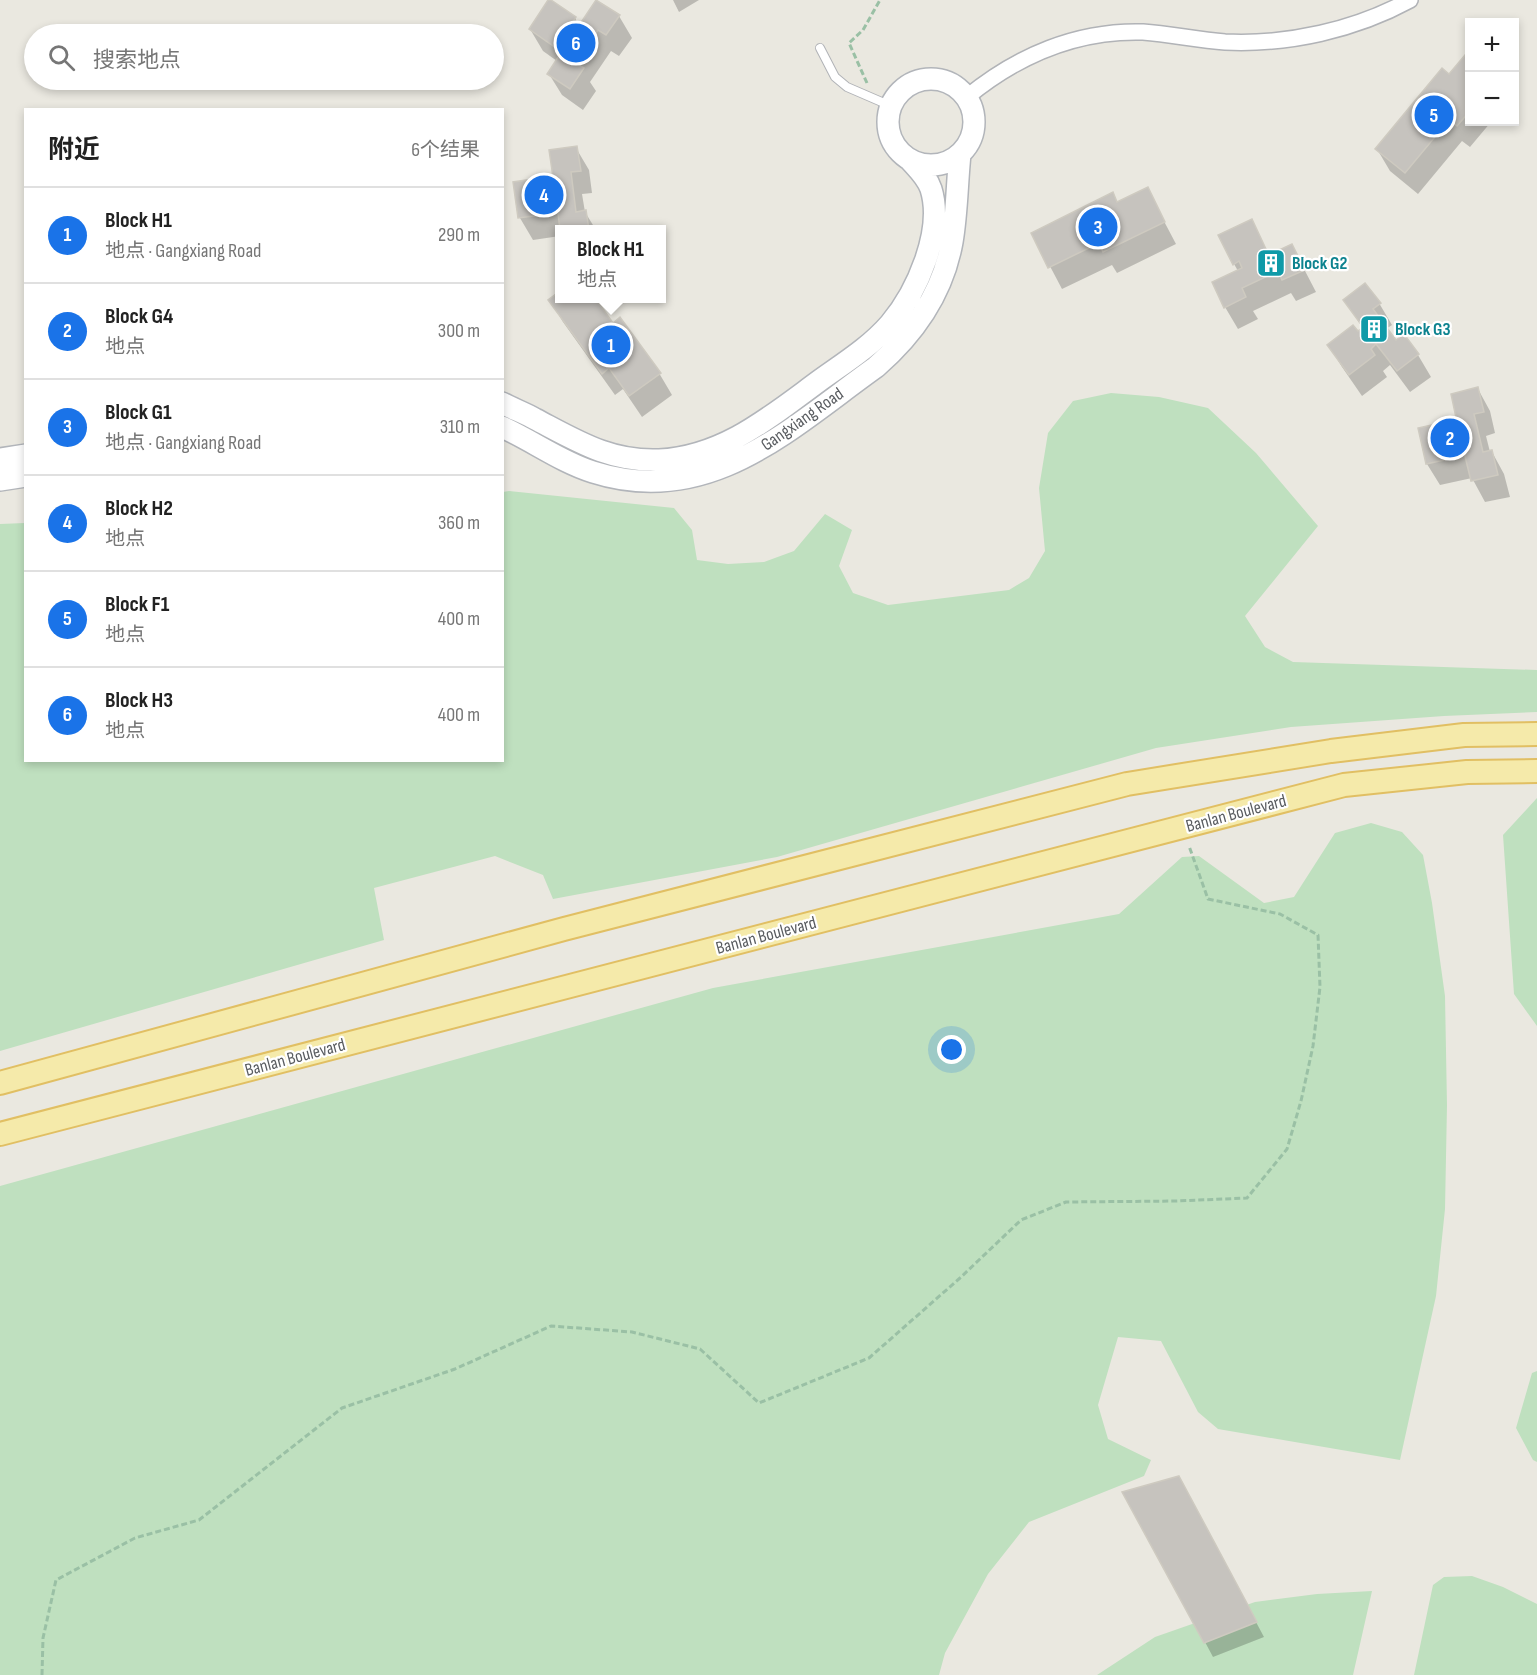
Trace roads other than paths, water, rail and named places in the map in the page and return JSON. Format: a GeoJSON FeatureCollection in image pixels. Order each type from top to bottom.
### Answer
{"type":"FeatureCollection","features":[{"type":"Feature","properties":{"kind":"main road"},"geometry":{"type":"LineString","coordinates":[[0,1083],[564,929],[1127,784],[1330,751],[1464,735],[1537,734]]}},
{"type":"Feature","properties":{"kind":"main road","name":"Banlan Boulevard"},"geometry":{"type":"LineString","coordinates":[[0,1134],[1344,785],[1467,772],[1537,771]]}},
{"type":"Feature","properties":{"kind":"street"},"geometry":{"type":"LineString","coordinates":[[967,97],[1005,68],[1026,57],[1071,41],[1118,33],[1142,32],[1226,42],[1287,39],[1347,27],[1410,0]]}},
{"type":"Feature","properties":{"kind":"street"},"geometry":{"type":"LineString","coordinates":[[926,78],[942,79],[956,86],[967,97],[973,111],[974,126],[970,142],[960,154],[949,162],[922,165],[910,160],[898,150],[890,136],[887,121],[891,106],[899,92],[911,83],[926,78]]}},
{"type":"Feature","properties":{"kind":"street","name":"Gangxiang Road"},"geometry":{"type":"LineString","coordinates":[[504,428],[572,464],[636,481],[658,482],[701,475],[723,469],[762,448],[876,367],[906,338],[919,321],[939,284],[951,244],[960,154]]}},
{"type":"Feature","properties":{"kind":"street","name":"Gangxiang Road"},"geometry":{"type":"LineString","coordinates":[[504,404],[580,444],[599,451],[638,459],[657,460],[696,454],[715,449],[742,435],[863,350],[890,324],[911,293],[931,240],[934,204],[931,187],[922,172],[910,160]]}},
{"type":"Feature","properties":{"kind":"street"},"geometry":{"type":"LineString","coordinates":[[0,459],[24,454]]}},
{"type":"Feature","properties":{"kind":"street"},"geometry":{"type":"LineString","coordinates":[[0,480],[24,476]]}},
{"type":"Feature","properties":{"kind":"lane"},"geometry":{"type":"LineString","coordinates":[[820,48],[835,77],[847,87],[891,106]]}},
{"type":"Feature","properties":{"kind":"place","name":"Block H3"},"geometry":{"type":"Point","coordinates":[576,43]}},
{"type":"Feature","properties":{"kind":"place","name":"Block F1"},"geometry":{"type":"Point","coordinates":[1434,115]}},
{"type":"Feature","properties":{"kind":"place","name":"Block H2"},"geometry":{"type":"Point","coordinates":[544,195]}},
{"type":"Feature","properties":{"kind":"place","name":"Block G1"},"geometry":{"type":"Point","coordinates":[1098,227]}},
{"type":"Feature","properties":{"kind":"place","name":"Block G2"},"geometry":{"type":"Point","coordinates":[1271,263]}},
{"type":"Feature","properties":{"kind":"place","name":"Block G3"},"geometry":{"type":"Point","coordinates":[1374,329]}},
{"type":"Feature","properties":{"kind":"place","name":"Block H1"},"geometry":{"type":"Point","coordinates":[611,345]}},
{"type":"Feature","properties":{"kind":"place","name":"Block G4"},"geometry":{"type":"Point","coordinates":[1450,438]}}]}
